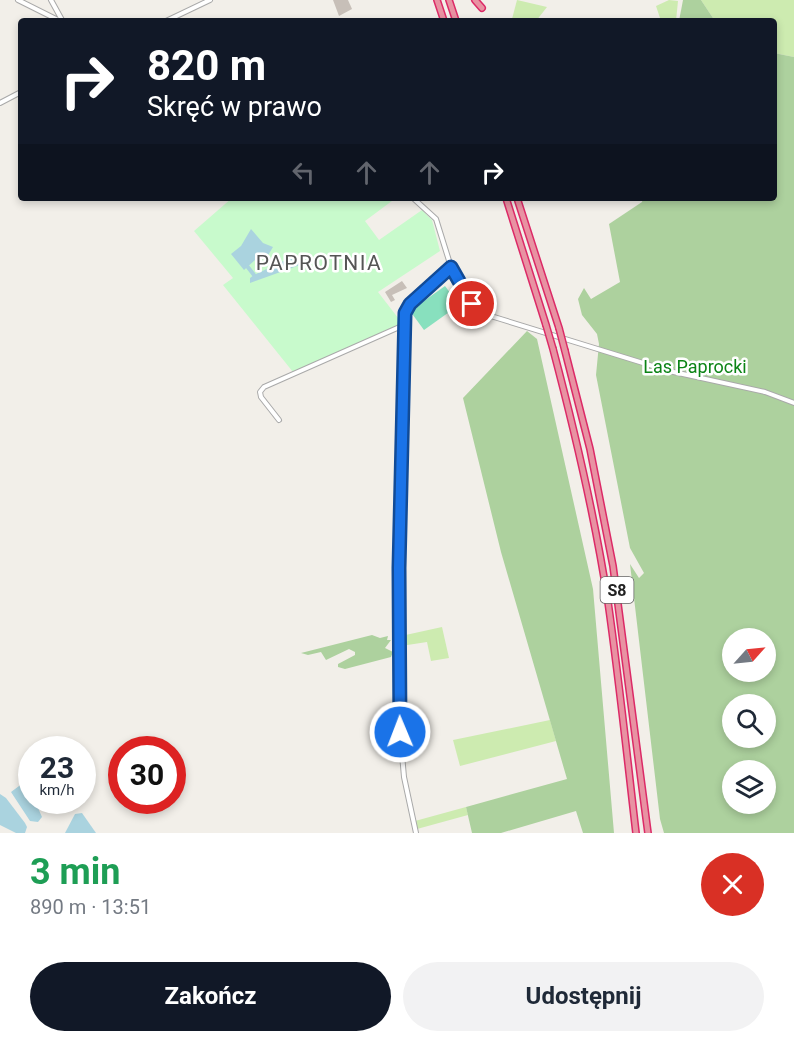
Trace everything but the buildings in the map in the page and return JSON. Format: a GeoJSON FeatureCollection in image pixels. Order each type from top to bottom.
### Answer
{"type":"FeatureCollection","features":[{"type":"Feature","properties":{"kind":"highway"},"geometry":{"type":"LineString","coordinates":[[437,0],[443,18]]}},
{"type":"Feature","properties":{"kind":"highway"},"geometry":{"type":"LineString","coordinates":[[449,0],[455,18]]}},
{"type":"Feature","properties":{"kind":"highway"},"geometry":{"type":"LineString","coordinates":[[475,0],[482,8]]}},
{"type":"Feature","properties":{"kind":"highway","name":"S8"},"geometry":{"type":"LineString","coordinates":[[507,201],[553,349],[584,472],[603,570],[636,833]]}},
{"type":"Feature","properties":{"kind":"highway","name":"S8"},"geometry":{"type":"LineString","coordinates":[[518,201],[559,328],[592,459],[613,566],[648,833]]}},
{"type":"Feature","properties":{"kind":"street"},"geometry":{"type":"LineString","coordinates":[[18,0],[55,18]]}},
{"type":"Feature","properties":{"kind":"street"},"geometry":{"type":"LineString","coordinates":[[51,0],[60,18]]}},
{"type":"Feature","properties":{"kind":"street"},"geometry":{"type":"LineString","coordinates":[[172,18],[210,0]]}},
{"type":"Feature","properties":{"kind":"street"},"geometry":{"type":"LineString","coordinates":[[0,103],[18,94]]}},
{"type":"Feature","properties":{"kind":"street"},"geometry":{"type":"LineString","coordinates":[[416,201],[436,219],[451,267],[468,297],[485,315],[669,371],[776,395],[794,404]]}},
{"type":"Feature","properties":{"kind":"street"},"geometry":{"type":"LineString","coordinates":[[416,833],[404,777],[400,732],[399,568],[405,313],[410,304],[451,267]]}},
{"type":"Feature","properties":{"kind":"street"},"geometry":{"type":"LineString","coordinates":[[279,420],[261,397],[260,392],[264,387],[405,325]]}},
{"type":"Feature","properties":{"kind":"green space"},"geometry":{"type":"Polygon","coordinates":[[[517,0],[547,7],[538,18],[512,18],[517,0]]]}},
{"type":"Feature","properties":{"kind":"green space"},"geometry":{"type":"Polygon","coordinates":[[[669,0],[678,1],[676,18],[660,18],[656,6],[669,0]]]}},
{"type":"Feature","properties":{"kind":"green space"},"geometry":{"type":"Polygon","coordinates":[[[683,0],[701,0],[713,18],[680,18],[683,0]]]}},
{"type":"Feature","properties":{"kind":"green space"},"geometry":{"type":"Polygon","coordinates":[[[701,0],[794,0],[794,57],[777,54],[777,18],[713,18],[701,0]]]}},
{"type":"Feature","properties":{"kind":"green space","name":"Las Paprocki"},"geometry":{"type":"Polygon","coordinates":[[[777,54],[794,57],[794,833],[664,833],[660,819],[630,564],[639,578],[644,573],[630,548],[596,375],[599,344],[597,334],[582,315],[578,299],[584,288],[591,299],[620,282],[609,224],[642,201],[777,201],[777,54]]]}},
{"type":"Feature","properties":{"kind":"green space"},"geometry":{"type":"Polygon","coordinates":[[[229,201],[392,201],[365,221],[379,240],[422,210],[432,220],[440,251],[378,292],[402,323],[293,372],[223,285],[233,278],[194,231],[229,201]]]}},
{"type":"Feature","properties":{"kind":"green space"},"geometry":{"type":"Polygon","coordinates":[[[445,286],[459,305],[424,330],[410,311],[445,286]]]}},
{"type":"Feature","properties":{"kind":"green space"},"geometry":{"type":"Polygon","coordinates":[[[527,331],[537,339],[593,589],[614,833],[583,833],[576,811],[501,833],[472,833],[466,807],[567,779],[501,552],[463,398],[527,331]]]}},
{"type":"Feature","properties":{"kind":"green space"},"geometry":{"type":"Polygon","coordinates":[[[442,627],[449,658],[431,661],[427,642],[401,646],[401,636],[442,627]]]}},
{"type":"Feature","properties":{"kind":"green space"},"geometry":{"type":"Polygon","coordinates":[[[372,635],[380,638],[388,636],[387,640],[391,640],[385,648],[393,652],[391,657],[345,669],[338,667],[338,664],[355,655],[355,652],[349,649],[326,660],[321,652],[308,655],[301,653],[372,635]]]}},
{"type":"Feature","properties":{"kind":"green space"},"geometry":{"type":"Polygon","coordinates":[[[550,720],[556,741],[460,766],[453,740],[550,720]]]}},
{"type":"Feature","properties":{"kind":"green space"},"geometry":{"type":"Polygon","coordinates":[[[466,807],[468,815],[417,829],[415,821],[466,807]]]}},
{"type":"Feature","properties":{"kind":"water"},"geometry":{"type":"Polygon","coordinates":[[[251,229],[263,243],[273,247],[267,257],[255,260],[244,270],[231,254],[241,246],[251,229]]]}},
{"type":"Feature","properties":{"kind":"water"},"geometry":{"type":"Polygon","coordinates":[[[294,254],[299,258],[300,265],[250,283],[250,278],[254,275],[294,254]]]}},
{"type":"Feature","properties":{"kind":"water"},"geometry":{"type":"Polygon","coordinates":[[[18,787],[18,803],[11,792],[18,787]]]}},
{"type":"Feature","properties":{"kind":"water"},"geometry":{"type":"Polygon","coordinates":[[[0,794],[6,798],[27,827],[25,833],[16,833],[0,825],[0,794]]]}},
{"type":"Feature","properties":{"kind":"water"},"geometry":{"type":"Polygon","coordinates":[[[25,814],[41,814],[42,817],[38,822],[30,821],[25,814]]]}},
{"type":"Feature","properties":{"kind":"water"},"geometry":{"type":"Polygon","coordinates":[[[75,814],[83,814],[96,833],[65,833],[75,814]]]}},
{"type":"Feature","properties":{"kind":"waterway"},"geometry":{"type":"LineString","coordinates":[[247,266],[254,275]]}},
{"type":"Feature","properties":{"kind":"district","name":"PAPROTNIA"},"geometry":{"type":"Point","coordinates":[319,263]}},
{"type":"Feature","properties":{"kind":"route"},"geometry":{"type":"LineString","coordinates":[[400,732],[399,568],[405,313],[410,304],[451,267],[472,304]]}}]}
